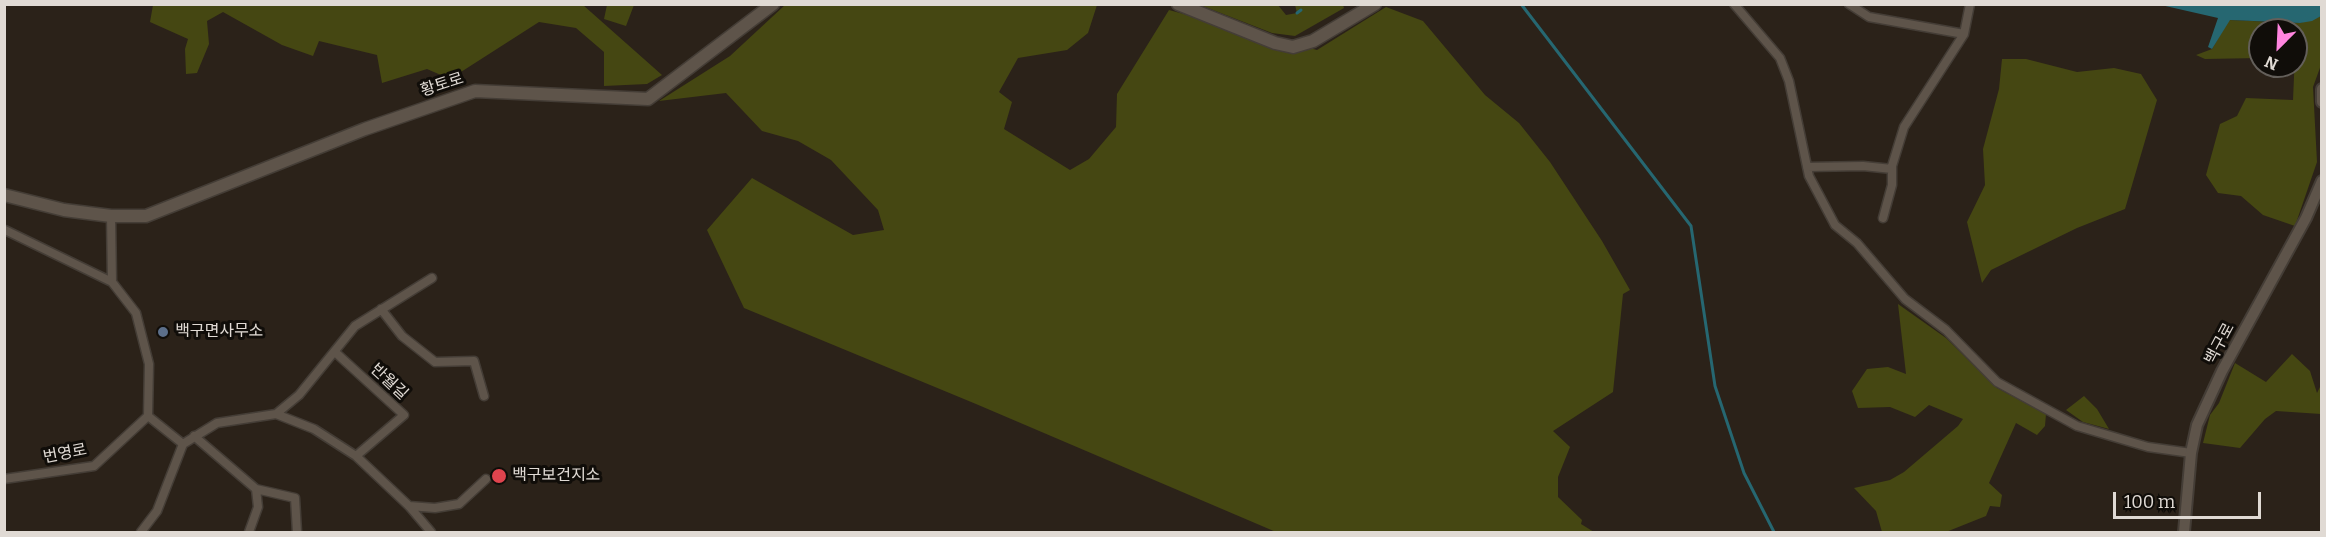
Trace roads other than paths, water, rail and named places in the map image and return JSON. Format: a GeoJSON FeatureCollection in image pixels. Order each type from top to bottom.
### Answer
{"type":"FeatureCollection","features":[{"type":"Feature","properties":{"kind":"main road","name":"황토로"},"geometry":{"type":"LineString","coordinates":[[4,195],[64,210],[111,216],[146,216],[365,129],[475,91],[648,99],[773,4]]}},
{"type":"Feature","properties":{"kind":"main road"},"geometry":{"type":"LineString","coordinates":[[1178,4],[1275,43],[1293,47],[1312,41],[1375,4]]}},
{"type":"Feature","properties":{"kind":"street"},"geometry":{"type":"LineString","coordinates":[[1734,4],[1780,58],[1789,81],[1807,167],[1835,225],[1857,243],[1905,299],[1946,330],[1997,382],[2077,426],[2148,447],[2191,453]]}},
{"type":"Feature","properties":{"kind":"street"},"geometry":{"type":"LineString","coordinates":[[1849,4],[1869,16],[1964,34]]}},
{"type":"Feature","properties":{"kind":"street"},"geometry":{"type":"LineString","coordinates":[[1882,218],[1892,185],[1892,169],[1904,127],[1964,34],[1970,4]]}},
{"type":"Feature","properties":{"kind":"street"},"geometry":{"type":"LineString","coordinates":[[2322,89],[2322,102]]}},
{"type":"Feature","properties":{"kind":"street"},"geometry":{"type":"LineString","coordinates":[[1807,167],[1863,166],[1892,169]]}},
{"type":"Feature","properties":{"kind":"street","name":"백구로"},"geometry":{"type":"LineString","coordinates":[[2184,532],[2191,453],[2197,425],[2223,371],[2306,218],[2322,181]]}},
{"type":"Feature","properties":{"kind":"street"},"geometry":{"type":"LineString","coordinates":[[111,216],[112,282]]}},
{"type":"Feature","properties":{"kind":"street"},"geometry":{"type":"LineString","coordinates":[[5,230],[112,282],[136,313],[149,364],[148,416],[183,444]]}},
{"type":"Feature","properties":{"kind":"street"},"geometry":{"type":"LineString","coordinates":[[276,414],[299,395],[355,326],[432,278]]}},
{"type":"Feature","properties":{"kind":"street"},"geometry":{"type":"LineString","coordinates":[[381,309],[402,336],[435,362],[474,361],[484,396]]}},
{"type":"Feature","properties":{"kind":"street","name":"반월길"},"geometry":{"type":"LineString","coordinates":[[335,352],[404,416],[356,456]]}},
{"type":"Feature","properties":{"kind":"street"},"geometry":{"type":"LineString","coordinates":[[141,532],[157,511],[183,444],[217,423],[276,414],[314,429],[356,456],[409,506],[431,532]]}},
{"type":"Feature","properties":{"kind":"street","name":"번영로"},"geometry":{"type":"LineString","coordinates":[[4,479],[94,466],[148,416]]}},
{"type":"Feature","properties":{"kind":"street"},"geometry":{"type":"LineString","coordinates":[[194,436],[256,489],[295,498],[297,532]]}},
{"type":"Feature","properties":{"kind":"street"},"geometry":{"type":"LineString","coordinates":[[409,506],[435,508],[459,504],[486,479]]}},
{"type":"Feature","properties":{"kind":"street"},"geometry":{"type":"LineString","coordinates":[[249,532],[258,507],[256,489]]}},
{"type":"Feature","properties":{"kind":"water"},"geometry":{"type":"Polygon","coordinates":[[[2161,5],[2321,5],[2321,16],[2308,22],[2308,18],[2230,20],[2212,49],[2208,47],[2218,18],[2161,5]]]}},
{"type":"Feature","properties":{"kind":"waterway"},"geometry":{"type":"LineString","coordinates":[[1521,4],[1691,226],[1715,386],[1744,473],[1774,532]]}},
{"type":"Feature","properties":{"kind":"waterway"},"geometry":{"type":"LineString","coordinates":[[1297,13],[1301,10]]}},
{"type":"Feature","properties":{"kind":"place","name":"백구면사무소"},"geometry":{"type":"Point","coordinates":[163,332]}},
{"type":"Feature","properties":{"kind":"place","name":"백구보건지소"},"geometry":{"type":"Point","coordinates":[499,476]}}]}
